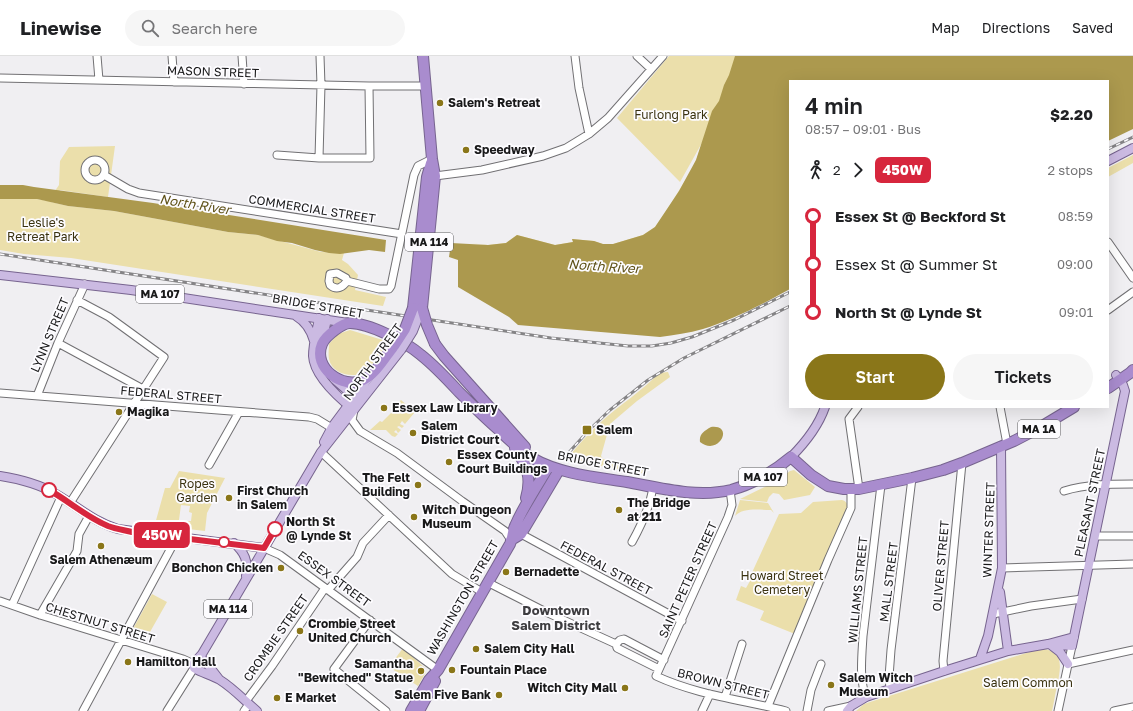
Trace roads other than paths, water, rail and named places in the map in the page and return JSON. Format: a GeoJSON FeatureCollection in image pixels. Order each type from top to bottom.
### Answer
{"type":"FeatureCollection","features":[{"type":"Feature","properties":{"kind":"highway","name":"NORTH STREET"},"geometry":{"type":"LineString","coordinates":[[372,374],[397,348],[405,329],[418,308],[432,159],[423,56]]}},
{"type":"Feature","properties":{"kind":"highway"},"geometry":{"type":"LineString","coordinates":[[418,308],[435,344],[444,356],[537,460]]}},
{"type":"Feature","properties":{"kind":"highway"},"geometry":{"type":"LineString","coordinates":[[348,322],[333,331],[318,343],[323,365],[332,377],[340,381],[354,383],[365,380],[372,374]]}},
{"type":"Feature","properties":{"kind":"highway","name":"BRIDGE STREET"},"geometry":{"type":"LineString","coordinates":[[348,322],[383,333],[415,350],[427,360],[476,410],[521,450],[537,460],[559,470],[653,487],[694,493],[710,493],[730,490],[760,479],[791,457]]}},
{"type":"Feature","properties":{"kind":"highway"},"geometry":{"type":"LineString","coordinates":[[1109,387],[1115,378],[1133,365]]}},
{"type":"Feature","properties":{"kind":"highway"},"geometry":{"type":"LineString","coordinates":[[1115,378],[1133,370]]}},
{"type":"Feature","properties":{"kind":"highway","name":"MA 1A"},"geometry":{"type":"LineString","coordinates":[[1004,445],[1039,428],[1070,408]]}},
{"type":"Feature","properties":{"kind":"highway"},"geometry":{"type":"LineString","coordinates":[[503,434],[519,455],[529,474],[528,493],[522,511]]}},
{"type":"Feature","properties":{"kind":"highway"},"geometry":{"type":"LineString","coordinates":[[791,457],[820,481],[837,488],[855,489],[881,485],[943,470],[1004,445]]}},
{"type":"Feature","properties":{"kind":"highway","name":"WASHINGTON STREET"},"geometry":{"type":"LineString","coordinates":[[512,540],[512,530],[549,466]]}},
{"type":"Feature","properties":{"kind":"highway","name":"WASHINGTON STREET"},"geometry":{"type":"LineString","coordinates":[[411,711],[429,680],[438,670],[512,540],[521,534],[559,470]]}},
{"type":"Feature","properties":{"kind":"highway","name":"WASHINGTON STREET"},"geometry":{"type":"LineString","coordinates":[[419,711],[435,682],[438,670]]}},
{"type":"Feature","properties":{"kind":"main road"},"geometry":{"type":"LineString","coordinates":[[1109,160],[1133,148]]}},
{"type":"Feature","properties":{"kind":"main road","name":"BRIDGE STREET"},"geometry":{"type":"LineString","coordinates":[[0,275],[131,290],[348,322]]}},
{"type":"Feature","properties":{"kind":"main road"},"geometry":{"type":"LineString","coordinates":[[294,314],[305,322],[318,343]]}},
{"type":"Feature","properties":{"kind":"main road"},"geometry":{"type":"LineString","coordinates":[[323,319],[318,343],[313,357],[315,366],[328,385],[351,407]]}},
{"type":"Feature","properties":{"kind":"main road","name":"NORTH STREET"},"geometry":{"type":"LineString","coordinates":[[264,548],[334,429],[397,348]]}},
{"type":"Feature","properties":{"kind":"main road","name":"NORTH STREET"},"geometry":{"type":"LineString","coordinates":[[357,399],[372,374]]}},
{"type":"Feature","properties":{"kind":"main road"},"geometry":{"type":"LineString","coordinates":[[332,377],[357,399]]}},
{"type":"Feature","properties":{"kind":"main road","name":"PLEASANT STREET"},"geometry":{"type":"LineString","coordinates":[[1072,646],[1125,391],[1115,378]]}},
{"type":"Feature","properties":{"kind":"main road","name":"MA 107"},"geometry":{"type":"LineString","coordinates":[[791,457],[811,436],[818,425],[825,408]]}},
{"type":"Feature","properties":{"kind":"main road","name":"WINTER STREET"},"geometry":{"type":"LineString","coordinates":[[980,659],[987,641],[1002,568],[1004,445]]}},
{"type":"Feature","properties":{"kind":"main road","name":"ESSEX STREET"},"geometry":{"type":"LineString","coordinates":[[0,476],[35,484],[45,488],[88,516],[108,526],[118,529],[264,548]]}},
{"type":"Feature","properties":{"kind":"main road"},"geometry":{"type":"LineString","coordinates":[[234,543],[241,549],[245,556],[247,564],[245,581]]}},
{"type":"Feature","properties":{"kind":"main road","name":"MA 114"},"geometry":{"type":"LineString","coordinates":[[204,661],[211,638],[264,548]]}},
{"type":"Feature","properties":{"kind":"main road"},"geometry":{"type":"LineString","coordinates":[[999,583],[1008,651]]}},
{"type":"Feature","properties":{"kind":"main road"},"geometry":{"type":"LineString","coordinates":[[849,709],[866,697],[944,670],[1008,651],[1048,644],[1074,637]]}},
{"type":"Feature","properties":{"kind":"main road"},"geometry":{"type":"LineString","coordinates":[[1048,644],[1072,646]]}},
{"type":"Feature","properties":{"kind":"main road"},"geometry":{"type":"LineString","coordinates":[[1048,644],[1060,652],[1068,664]]}},
{"type":"Feature","properties":{"kind":"main road"},"geometry":{"type":"LineString","coordinates":[[221,681],[198,669],[196,660],[204,661],[221,681],[246,705],[257,711]]}},
{"type":"Feature","properties":{"kind":"main road"},"geometry":{"type":"LineString","coordinates":[[198,669],[207,667],[204,661]]}},
{"type":"Feature","properties":{"kind":"street"},"geometry":{"type":"LineString","coordinates":[[98,56],[99,80]]}},
{"type":"Feature","properties":{"kind":"street"},"geometry":{"type":"LineString","coordinates":[[172,56],[174,82]]}},
{"type":"Feature","properties":{"kind":"street"},"geometry":{"type":"LineString","coordinates":[[242,56],[244,84]]}},
{"type":"Feature","properties":{"kind":"street"},"geometry":{"type":"LineString","coordinates":[[319,158],[321,85],[320,56]]}},
{"type":"Feature","properties":{"kind":"street"},"geometry":{"type":"LineString","coordinates":[[575,56],[579,88],[589,134]]}},
{"type":"Feature","properties":{"kind":"street"},"geometry":{"type":"LineString","coordinates":[[636,56],[651,68]]}},
{"type":"Feature","properties":{"kind":"street"},"geometry":{"type":"LineString","coordinates":[[431,177],[482,170],[544,156],[566,148],[589,134],[608,118],[663,56]]}},
{"type":"Feature","properties":{"kind":"street","name":"MASON STREET"},"geometry":{"type":"LineString","coordinates":[[0,78],[244,84],[426,86]]}},
{"type":"Feature","properties":{"kind":"street"},"geometry":{"type":"LineString","coordinates":[[277,155],[319,158],[370,158],[369,86]]}},
{"type":"Feature","properties":{"kind":"street"},"geometry":{"type":"LineString","coordinates":[[347,281],[379,289],[389,289],[393,282],[415,170],[422,163],[432,159]]}},
{"type":"Feature","properties":{"kind":"street","name":"COMMERCIAL STREET"},"geometry":{"type":"LineString","coordinates":[[104,175],[128,189],[139,193],[402,234]]}},
{"type":"Feature","properties":{"kind":"street"},"geometry":{"type":"LineString","coordinates":[[1109,243],[1133,278]]}},
{"type":"Feature","properties":{"kind":"street","name":"LYNN STREET"},"geometry":{"type":"LineString","coordinates":[[37,396],[58,343],[85,284]]}},
{"type":"Feature","properties":{"kind":"street"},"geometry":{"type":"LineString","coordinates":[[1109,309],[1133,292]]}},
{"type":"Feature","properties":{"kind":"street"},"geometry":{"type":"LineString","coordinates":[[70,503],[164,357],[109,317],[77,300]]}},
{"type":"Feature","properties":{"kind":"street"},"geometry":{"type":"LineString","coordinates":[[58,343],[143,389]]}},
{"type":"Feature","properties":{"kind":"street","name":"FEDERAL STREET"},"geometry":{"type":"LineString","coordinates":[[0,393],[309,418],[317,420],[334,429]]}},
{"type":"Feature","properties":{"kind":"street"},"geometry":{"type":"LineString","coordinates":[[351,407],[352,420],[360,431],[397,453],[462,501],[505,530],[512,540]]}},
{"type":"Feature","properties":{"kind":"street"},"geometry":{"type":"LineString","coordinates":[[768,706],[828,560],[852,508],[855,489],[849,419],[857,408]]}},
{"type":"Feature","properties":{"kind":"street"},"geometry":{"type":"LineString","coordinates":[[1000,408],[1004,445]]}},
{"type":"Feature","properties":{"kind":"street"},"geometry":{"type":"LineString","coordinates":[[209,465],[239,412]]}},
{"type":"Feature","properties":{"kind":"street"},"geometry":{"type":"LineString","coordinates":[[321,452],[452,574],[482,592]]}},
{"type":"Feature","properties":{"kind":"street","name":"OLIVER STREET"},"geometry":{"type":"LineString","coordinates":[[944,670],[943,660],[962,463]]}},
{"type":"Feature","properties":{"kind":"street","name":"MALL STREET"},"geometry":{"type":"LineString","coordinates":[[890,688],[890,655],[912,478]]}},
{"type":"Feature","properties":{"kind":"street"},"geometry":{"type":"LineString","coordinates":[[1064,491],[1080,486],[1133,484]]}},
{"type":"Feature","properties":{"kind":"street","name":"WILLIAMS STREET"},"geometry":{"type":"LineString","coordinates":[[866,697],[864,691],[862,659],[863,636],[881,485]]}},
{"type":"Feature","properties":{"kind":"street"},"geometry":{"type":"LineString","coordinates":[[632,542],[639,530],[648,508],[653,487]]}},
{"type":"Feature","properties":{"kind":"street","name":"SAINT PETER STREET"},"geometry":{"type":"LineString","coordinates":[[657,673],[728,518],[732,506],[730,490]]}},
{"type":"Feature","properties":{"kind":"street"},"geometry":{"type":"LineString","coordinates":[[12,605],[61,497]]}},
{"type":"Feature","properties":{"kind":"street","name":"CROMBIE STREET"},"geometry":{"type":"LineString","coordinates":[[246,705],[326,589],[357,556],[363,543],[389,515]]}},
{"type":"Feature","properties":{"kind":"street"},"geometry":{"type":"LineString","coordinates":[[40,616],[77,551],[79,534],[88,516]]}},
{"type":"Feature","properties":{"kind":"street","name":"FEDERAL STREET"},"geometry":{"type":"LineString","coordinates":[[521,534],[682,621]]}},
{"type":"Feature","properties":{"kind":"street"},"geometry":{"type":"LineString","coordinates":[[1095,536],[1133,536]]}},
{"type":"Feature","properties":{"kind":"street"},"geometry":{"type":"LineString","coordinates":[[83,711],[177,537]]}},
{"type":"Feature","properties":{"kind":"street","name":"ESSEX STREET"},"geometry":{"type":"LineString","coordinates":[[264,548],[280,555],[438,670]]}},
{"type":"Feature","properties":{"kind":"street"},"geometry":{"type":"LineString","coordinates":[[1002,568],[1089,567],[1133,564]]}},
{"type":"Feature","properties":{"kind":"street"},"geometry":{"type":"LineString","coordinates":[[487,582],[548,613],[616,644],[620,640],[624,640],[664,660]]}},
{"type":"Feature","properties":{"kind":"street"},"geometry":{"type":"LineString","coordinates":[[993,614],[1031,606],[1082,599]]}},
{"type":"Feature","properties":{"kind":"street","name":"CHESTNUT STREET"},"geometry":{"type":"LineString","coordinates":[[0,601],[40,616],[183,659],[198,669]]}},
{"type":"Feature","properties":{"kind":"street"},"geometry":{"type":"LineString","coordinates":[[370,620],[334,669],[386,711]]}},
{"type":"Feature","properties":{"kind":"street","name":"BROWN STREET"},"geometry":{"type":"LineString","coordinates":[[616,644],[617,648],[673,684],[786,711]]}},
{"type":"Feature","properties":{"kind":"street"},"geometry":{"type":"LineString","coordinates":[[725,697],[742,644]]}},
{"type":"Feature","properties":{"kind":"street"},"geometry":{"type":"LineString","coordinates":[[1058,711],[1072,646]]}},
{"type":"Feature","properties":{"kind":"street"},"geometry":{"type":"LineString","coordinates":[[1068,664],[1133,650]]}},
{"type":"Feature","properties":{"kind":"street"},"geometry":{"type":"LineString","coordinates":[[806,711],[821,664]]}},
{"type":"Feature","properties":{"kind":"street"},"geometry":{"type":"LineString","coordinates":[[167,711],[184,684],[198,669]]}},
{"type":"Feature","properties":{"kind":"street"},"geometry":{"type":"LineString","coordinates":[[702,711],[710,694]]}},
{"type":"Feature","properties":{"kind":"street"},"geometry":{"type":"LineString","coordinates":[[1114,711],[1133,707]]}},
{"type":"Feature","properties":{"kind":"street"},"geometry":{"type":"LineString","coordinates":[[828,711],[849,709]]}},
{"type":"Feature","properties":{"kind":"water","name":"North River"},"geometry":{"type":"Polygon","coordinates":[[[735,56],[1133,56],[1133,129],[1109,141],[1109,80],[789,80],[789,290],[770,300],[713,326],[692,332],[660,337],[518,325],[509,317],[458,287],[458,260],[449,257],[451,243],[488,245],[506,243],[517,235],[555,245],[573,242],[572,239],[594,241],[603,244],[613,244],[643,235],[655,227],[679,191],[696,160],[712,111],[719,101],[735,56]]]}},
{"type":"Feature","properties":{"kind":"water"},"geometry":{"type":"Polygon","coordinates":[[[0,185],[23,185],[153,203],[386,240],[385,252],[369,250],[340,254],[329,253],[258,235],[228,232],[114,211],[68,206],[37,199],[0,199],[0,185]]]}},
{"type":"Feature","properties":{"kind":"water"},"geometry":{"type":"Polygon","coordinates":[[[711,427],[718,427],[722,430],[722,439],[713,446],[707,446],[700,442],[700,437],[704,431],[711,427]]]}},
{"type":"Feature","properties":{"kind":"railway"},"geometry":{"type":"LineString","coordinates":[[1109,149],[1133,137]]}},
{"type":"Feature","properties":{"kind":"railway"},"geometry":{"type":"LineString","coordinates":[[0,254],[551,338],[628,346],[652,346],[671,343],[692,337],[734,320],[789,292]]}},
{"type":"Feature","properties":{"kind":"railway"},"geometry":{"type":"LineString","coordinates":[[563,459],[589,430],[610,410],[648,380],[684,358],[789,306]]}},
{"type":"Feature","properties":{"kind":"place","name":"Salem's Retreat"},"geometry":{"type":"Point","coordinates":[440,103]}},
{"type":"Feature","properties":{"kind":"place","name":"Speedway"},"geometry":{"type":"Point","coordinates":[466,150]}},
{"type":"Feature","properties":{"kind":"place","name":"Essex Law Library"},"geometry":{"type":"Point","coordinates":[384,408]}},
{"type":"Feature","properties":{"kind":"place","name":"Magika"},"geometry":{"type":"Point","coordinates":[119,412]}},
{"type":"Feature","properties":{"kind":"place","name":"Salem"},"geometry":{"type":"Point","coordinates":[587,430]}},
{"type":"Feature","properties":{"kind":"place","name":"Salem District Court"},"geometry":{"type":"Point","coordinates":[413,433]}},
{"type":"Feature","properties":{"kind":"place","name":"Essex County Court Buildings"},"geometry":{"type":"Point","coordinates":[449,462]}},
{"type":"Feature","properties":{"kind":"place","name":"The Felt Building"},"geometry":{"type":"Point","coordinates":[418,485]}},
{"type":"Feature","properties":{"kind":"place","name":"First Church in Salem"},"geometry":{"type":"Point","coordinates":[229,498]}},
{"type":"Feature","properties":{"kind":"place","name":"The Bridge at 211"},"geometry":{"type":"Point","coordinates":[619,510]}},
{"type":"Feature","properties":{"kind":"place","name":"Witch Dungeon Museum"},"geometry":{"type":"Point","coordinates":[414,517]}},
{"type":"Feature","properties":{"kind":"place","name":"North St @ Lynde St"},"geometry":{"type":"Point","coordinates":[275,529]}},
{"type":"Feature","properties":{"kind":"place","name":"Salem Athenæum"},"geometry":{"type":"Point","coordinates":[101,546]}},
{"type":"Feature","properties":{"kind":"place","name":"Bonchon Chicken"},"geometry":{"type":"Point","coordinates":[281,568]}},
{"type":"Feature","properties":{"kind":"place","name":"Bernadette"},"geometry":{"type":"Point","coordinates":[506,572]}},
{"type":"Feature","properties":{"kind":"place","name":"Crombie Street United Church"},"geometry":{"type":"Point","coordinates":[300,631]}},
{"type":"Feature","properties":{"kind":"place","name":"Salem City Hall"},"geometry":{"type":"Point","coordinates":[476,649]}},
{"type":"Feature","properties":{"kind":"place","name":"Hamilton Hall"},"geometry":{"type":"Point","coordinates":[128,662]}},
{"type":"Feature","properties":{"kind":"place","name":"Fountain Place"},"geometry":{"type":"Point","coordinates":[452,670]}},
{"type":"Feature","properties":{"kind":"place","name":"Samantha \"Bewitched\" Statue"},"geometry":{"type":"Point","coordinates":[421,671]}},
{"type":"Feature","properties":{"kind":"place","name":"Salem Witch Museum"},"geometry":{"type":"Point","coordinates":[831,685]}},
{"type":"Feature","properties":{"kind":"place","name":"Witch City Mall"},"geometry":{"type":"Point","coordinates":[625,688]}},
{"type":"Feature","properties":{"kind":"place","name":"Salem Five Bank"},"geometry":{"type":"Point","coordinates":[499,695]}},
{"type":"Feature","properties":{"kind":"place","name":"E Market"},"geometry":{"type":"Point","coordinates":[277,698]}},
{"type":"Feature","properties":{"kind":"district","name":"Downtown Salem District"},"geometry":{"type":"Point","coordinates":[556,618]}},
{"type":"Feature","properties":{"kind":"park label","name":"Furlong Park"},"geometry":{"type":"Point","coordinates":[671,115]}},
{"type":"Feature","properties":{"kind":"park label","name":"Leslie's Retreat Park"},"geometry":{"type":"Point","coordinates":[43,230]}},
{"type":"Feature","properties":{"kind":"park label","name":"Ropes Garden"},"geometry":{"type":"Point","coordinates":[197,491]}},
{"type":"Feature","properties":{"kind":"park label","name":"Howard Street Cemetery"},"geometry":{"type":"Point","coordinates":[782,583]}},
{"type":"Feature","properties":{"kind":"park label","name":"Salem Common"},"geometry":{"type":"Point","coordinates":[1028,683]}}]}
